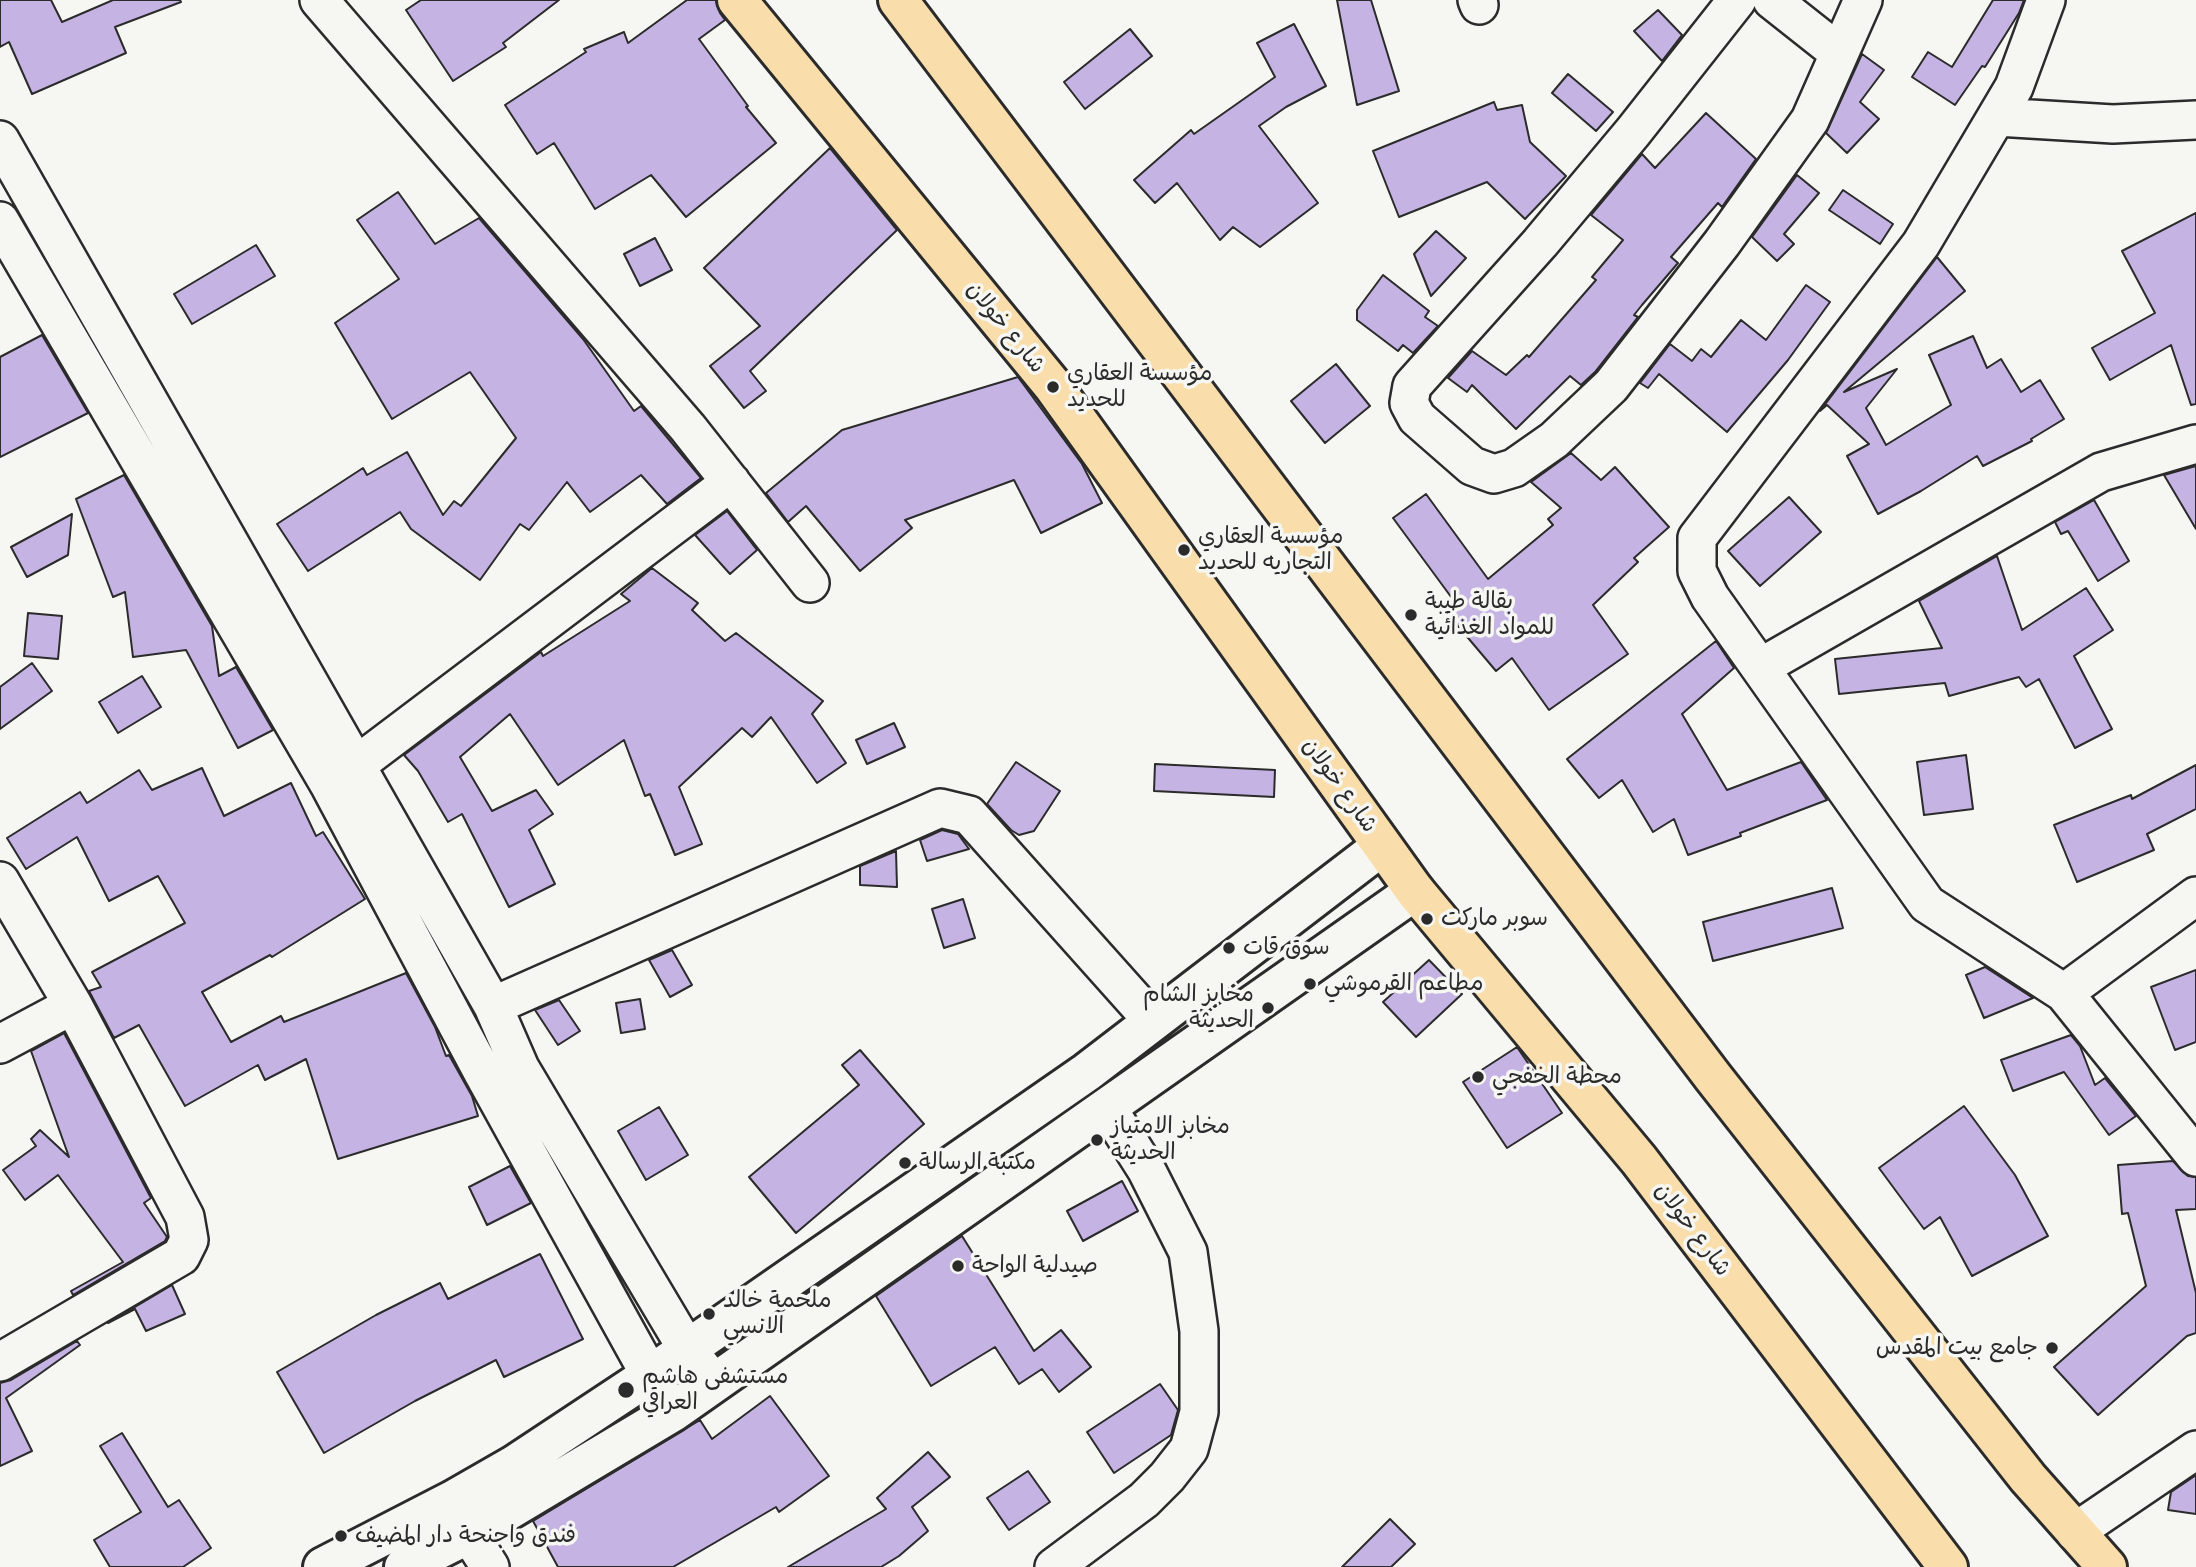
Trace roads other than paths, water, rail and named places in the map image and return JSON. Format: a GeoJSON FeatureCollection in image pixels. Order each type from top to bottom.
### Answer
{"type":"FeatureCollection","features":[{"type":"Feature","properties":{"kind":"main road","name":"شارع خولان"},"geometry":{"type":"LineString","coordinates":[[737,0],[1053,386],[1415,891],[1639,1160],[1948,1567]]}},
{"type":"Feature","properties":{"kind":"main road"},"geometry":{"type":"LineString","coordinates":[[898,0],[1696,1056],[2028,1478],[2107,1567]]}},
{"type":"Feature","properties":{"kind":"street"},"geometry":{"type":"LineString","coordinates":[[319,0],[688,428],[810,583]]}},
{"type":"Feature","properties":{"kind":"street"},"geometry":{"type":"LineString","coordinates":[[1737,0],[1633,132],[1548,233],[1412,386],[1409,402],[1417,418],[1472,466],[1494,474],[1514,468],[1554,440],[1611,386],[1722,243],[1810,120],[1863,0]]}},
{"type":"Feature","properties":{"kind":"street"},"geometry":{"type":"LineString","coordinates":[[1772,0],[1839,53]]}},
{"type":"Feature","properties":{"kind":"street"},"geometry":{"type":"LineString","coordinates":[[2046,0],[2014,87],[1921,244],[1697,538],[1697,571],[1710,597],[1927,904],[2064,993],[2196,1157]]}},
{"type":"Feature","properties":{"kind":"street"},"geometry":{"type":"LineString","coordinates":[[1997,117],[2113,124],[2196,120]]}},
{"type":"Feature","properties":{"kind":"street"},"geometry":{"type":"LineString","coordinates":[[0,140],[493,1006],[520,1068],[687,1349],[715,1383]]}},
{"type":"Feature","properties":{"kind":"street"},"geometry":{"type":"LineString","coordinates":[[0,221],[330,786],[483,1073],[673,1412]]}},
{"type":"Feature","properties":{"kind":"street"},"geometry":{"type":"LineString","coordinates":[[1761,667],[2101,472],[2196,444]]}},
{"type":"Feature","properties":{"kind":"street"},"geometry":{"type":"LineString","coordinates":[[355,766],[731,482]]}},
{"type":"Feature","properties":{"kind":"street"},"geometry":{"type":"LineString","coordinates":[[493,1006],[940,808],[969,815],[1153,1021]]}},
{"type":"Feature","properties":{"kind":"street"},"geometry":{"type":"LineString","coordinates":[[323,1567],[453,1500],[514,1465],[650,1375],[1076,1080],[1382,846]]}},
{"type":"Feature","properties":{"kind":"street"},"geometry":{"type":"LineString","coordinates":[[0,881],[73,1005],[185,1217],[189,1240],[181,1256],[0,1362]]}},
{"type":"Feature","properties":{"kind":"street"},"geometry":{"type":"LineString","coordinates":[[404,1567],[469,1534],[673,1412],[1415,891]]}},
{"type":"Feature","properties":{"kind":"street"},"geometry":{"type":"LineString","coordinates":[[2064,993],[2196,896]]}},
{"type":"Feature","properties":{"kind":"street"},"geometry":{"type":"LineString","coordinates":[[0,1044],[73,1005]]}},
{"type":"Feature","properties":{"kind":"street"},"geometry":{"type":"LineString","coordinates":[[1054,1567],[1144,1500],[1167,1477],[1189,1449],[1199,1412],[1199,1331],[1188,1252],[1146,1169],[1108,1109]]}},
{"type":"Feature","properties":{"kind":"street"},"geometry":{"type":"LineString","coordinates":[[2075,1532],[2196,1450]]}},
{"type":"Feature","properties":{"kind":"street"},"geometry":{"type":"LineString","coordinates":[[469,1534],[490,1567]]}},
{"type":"Feature","properties":{"kind":"place","name":"مؤسسة العقاري للحديد"},"geometry":{"type":"Point","coordinates":[1053,387]}},
{"type":"Feature","properties":{"kind":"place","name":"مؤسسة العقاري التجاريه للحديد"},"geometry":{"type":"Point","coordinates":[1184,550]}},
{"type":"Feature","properties":{"kind":"place","name":"بقالة طيبة للمواد الغذائية"},"geometry":{"type":"Point","coordinates":[1411,615]}},
{"type":"Feature","properties":{"kind":"place","name":"سوبر ماركت"},"geometry":{"type":"Point","coordinates":[1427,919]}},
{"type":"Feature","properties":{"kind":"place","name":"سوق قات"},"geometry":{"type":"Point","coordinates":[1229,948]}},
{"type":"Feature","properties":{"kind":"place","name":"مطاعم القرموشي"},"geometry":{"type":"Point","coordinates":[1310,984]}},
{"type":"Feature","properties":{"kind":"place","name":"مخابز الشام الحديثة"},"geometry":{"type":"Point","coordinates":[1268,1008]}},
{"type":"Feature","properties":{"kind":"place","name":"محطة الخفجي"},"geometry":{"type":"Point","coordinates":[1478,1077]}},
{"type":"Feature","properties":{"kind":"place","name":"مخابز الامتياز الحديثة"},"geometry":{"type":"Point","coordinates":[1097,1140]}},
{"type":"Feature","properties":{"kind":"place","name":"مكتبة الرسالة"},"geometry":{"type":"Point","coordinates":[905,1163]}},
{"type":"Feature","properties":{"kind":"place","name":"صيدلية الواحة"},"geometry":{"type":"Point","coordinates":[958,1266]}},
{"type":"Feature","properties":{"kind":"place","name":"ملحمة خالد الانسي"},"geometry":{"type":"Point","coordinates":[709,1314]}},
{"type":"Feature","properties":{"kind":"place","name":"جامع بيت المقدس"},"geometry":{"type":"Point","coordinates":[2052,1348]}},
{"type":"Feature","properties":{"kind":"place","name":"مستشفى هاشم العراقي"},"geometry":{"type":"Point","coordinates":[626,1390]}},
{"type":"Feature","properties":{"kind":"place","name":"فندق واجنحة دار المضيف"},"geometry":{"type":"Point","coordinates":[341,1536]}}]}
